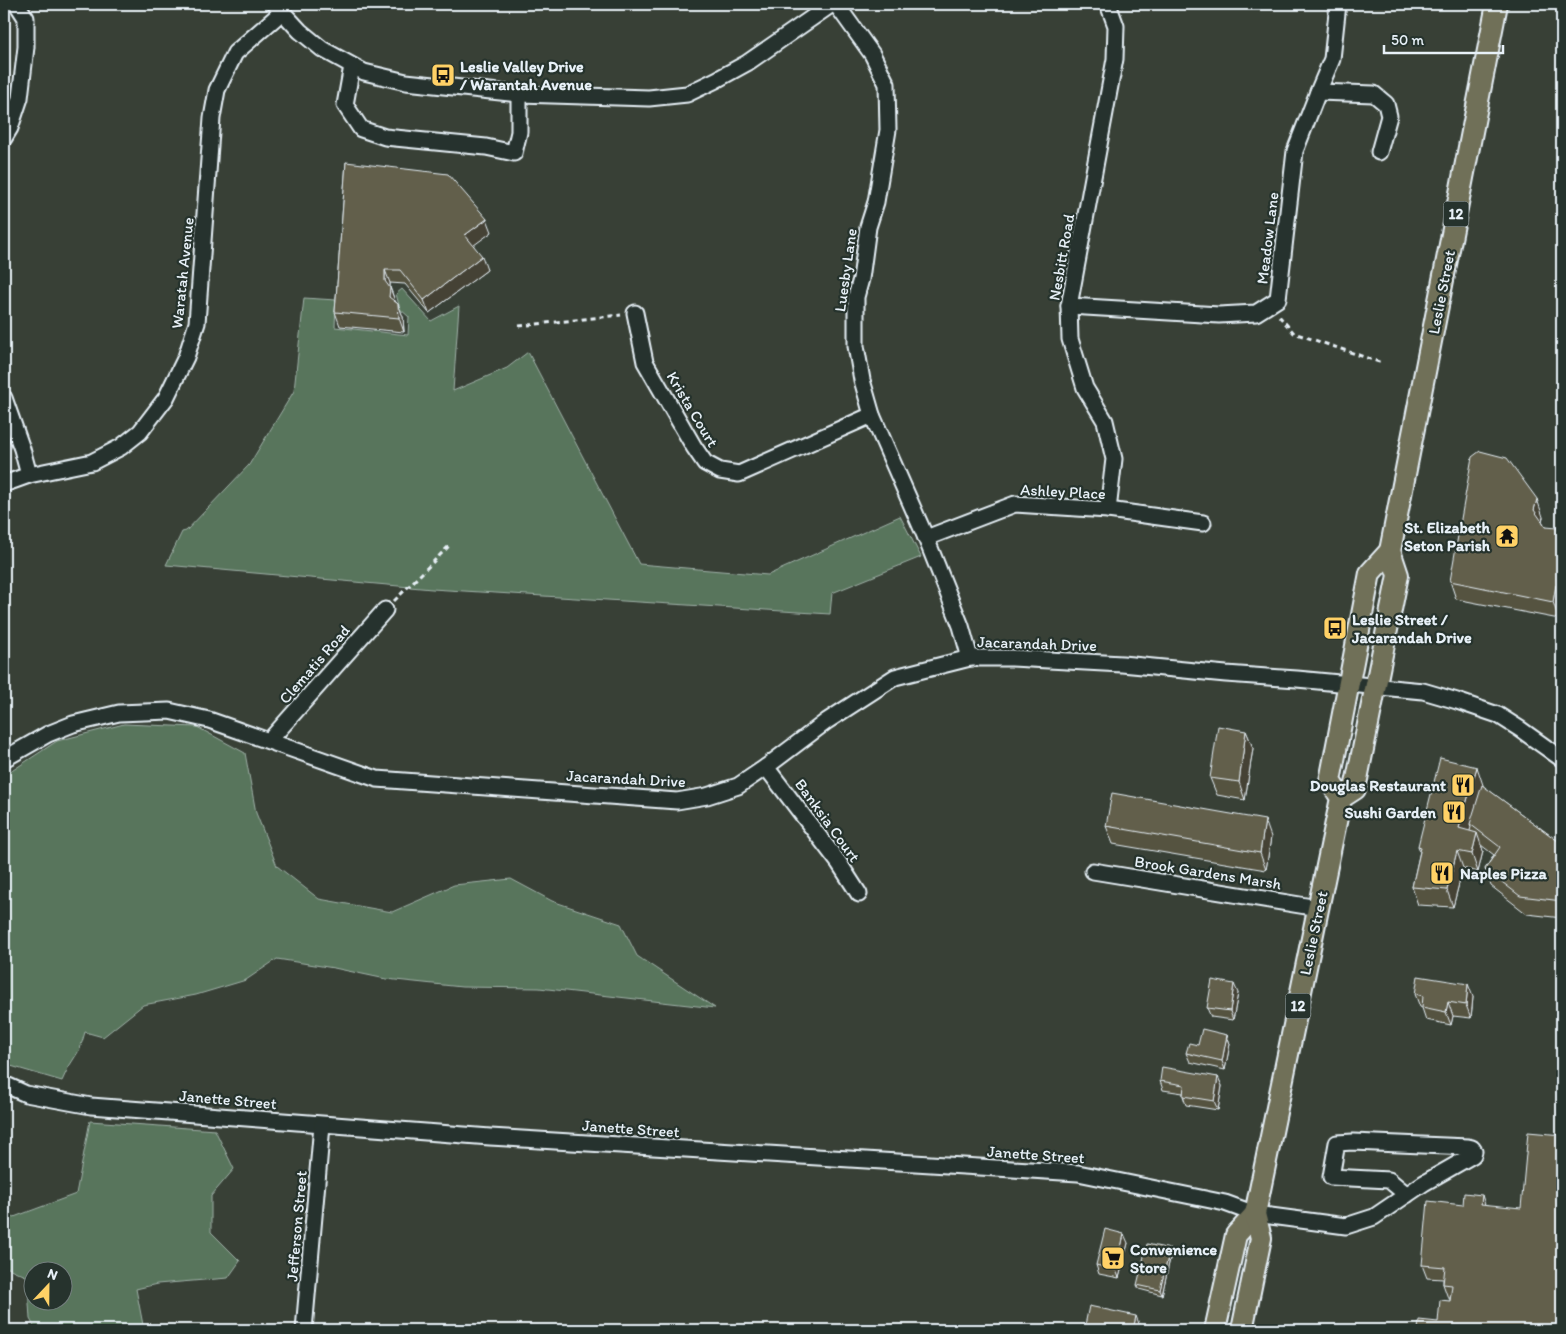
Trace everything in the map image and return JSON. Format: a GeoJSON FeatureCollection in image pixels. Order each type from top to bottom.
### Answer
{"type":"FeatureCollection","features":[{"type":"Feature","properties":{"kind":"main road","name":"Leslie Street"},"geometry":{"type":"LineString","coordinates":[[1242,1330],[1261,1238],[1256,1214],[1318,908],[1341,798],[1356,789],[1398,575],[1390,551],[1497,4]]}},
{"type":"Feature","properties":{"kind":"main road"},"geometry":{"type":"LineString","coordinates":[[1341,798],[1330,781],[1370,573],[1390,551]]}},
{"type":"Feature","properties":{"kind":"main road"},"geometry":{"type":"LineString","coordinates":[[1215,1330],[1236,1235],[1256,1214]]}},
{"type":"Feature","properties":{"kind":"street"},"geometry":{"type":"LineString","coordinates":[[4,138],[10,128],[20,98],[26,47],[26,18],[17,4]]}},
{"type":"Feature","properties":{"kind":"street"},"geometry":{"type":"LineString","coordinates":[[279,8],[300,31],[322,49],[364,72],[406,82],[519,94],[649,98],[687,94],[716,80],[747,63],[834,4]]}},
{"type":"Feature","properties":{"kind":"street","name":"Luesby Lane"},"geometry":{"type":"LineString","coordinates":[[834,4],[872,54],[888,84],[888,130],[876,202],[868,227],[861,279],[856,297],[856,346],[862,380],[872,415],[926,538],[961,626],[970,658]]}},
{"type":"Feature","properties":{"kind":"street","name":"Nesbitt Road"},"geometry":{"type":"LineString","coordinates":[[1108,4],[1116,26],[1115,59],[1069,306],[1070,340],[1086,388],[1105,422],[1114,459],[1108,510]]}},
{"type":"Feature","properties":{"kind":"street","name":"Meadow Lane"},"geometry":{"type":"LineString","coordinates":[[1069,306],[1219,316],[1256,313],[1270,306],[1278,299],[1295,151],[1332,59],[1338,4]]}},
{"type":"Feature","properties":{"kind":"street","name":"Waratah Avenue"},"geometry":{"type":"LineString","coordinates":[[4,484],[29,475],[92,462],[121,447],[140,432],[166,398],[186,357],[197,324],[212,118],[217,90],[235,53],[279,8]]}},
{"type":"Feature","properties":{"kind":"street"},"geometry":{"type":"LineString","coordinates":[[352,66],[345,105],[361,129],[385,137],[486,147],[514,153],[519,132],[519,94]]}},
{"type":"Feature","properties":{"kind":"street"},"geometry":{"type":"LineString","coordinates":[[1318,92],[1374,94],[1386,104],[1389,116],[1379,152]]}},
{"type":"Feature","properties":{"kind":"street","name":"Krista Court"},"geometry":{"type":"LineString","coordinates":[[635,313],[645,362],[649,370],[694,447],[705,462],[720,471],[739,474],[872,415]]}},
{"type":"Feature","properties":{"kind":"street"},"geometry":{"type":"LineString","coordinates":[[4,398],[29,475]]}},
{"type":"Feature","properties":{"kind":"street","name":"Ashley Place"},"geometry":{"type":"LineString","coordinates":[[926,538],[1015,504],[1108,510],[1203,523]]}},
{"type":"Feature","properties":{"kind":"street","name":"Clematis Road"},"geometry":{"type":"LineString","coordinates":[[270,741],[385,610]]}},
{"type":"Feature","properties":{"kind":"street","name":"Jacarandah Drive"},"geometry":{"type":"LineString","coordinates":[[4,759],[48,734],[73,724],[119,713],[169,711],[209,720],[377,779],[677,801],[708,796],[738,786],[827,721],[895,678],[970,658],[1012,658],[1122,664],[1423,691],[1498,715],[1562,759]]}},
{"type":"Feature","properties":{"kind":"street","name":"Banksia Court"},"geometry":{"type":"LineString","coordinates":[[766,767],[839,863],[859,894]]}},
{"type":"Feature","properties":{"kind":"street","name":"Brook Gardens Marsh"},"geometry":{"type":"LineString","coordinates":[[1093,871],[1318,908]]}},
{"type":"Feature","properties":{"kind":"street","name":"Janette Street"},"geometry":{"type":"LineString","coordinates":[[4,1084],[26,1094],[91,1106],[322,1125],[1078,1173],[1225,1203],[1256,1214],[1346,1226],[1374,1217],[1473,1155],[1474,1151],[1472,1148],[1353,1142],[1337,1143],[1331,1177],[1389,1180],[1407,1195]]}},
{"type":"Feature","properties":{"kind":"street","name":"Jefferson Street"},"geometry":{"type":"LineString","coordinates":[[304,1330],[322,1125]]}},
{"type":"Feature","properties":{"kind":"path"},"geometry":{"type":"LineString","coordinates":[[1270,306],[1294,333],[1382,362]]}},
{"type":"Feature","properties":{"kind":"path"},"geometry":{"type":"LineString","coordinates":[[520,326],[635,313]]}},
{"type":"Feature","properties":{"kind":"path"},"geometry":{"type":"LineString","coordinates":[[385,610],[450,544]]}},
{"type":"Feature","properties":{"kind":"green space"},"geometry":{"type":"Polygon","coordinates":[[[402,289],[431,321],[459,306],[453,391],[507,368],[528,352],[639,564],[768,575],[900,516],[921,557],[832,593],[830,614],[432,589],[166,565],[182,532],[186,531],[249,465],[294,391],[304,298],[336,300],[335,327],[408,335],[409,317],[400,309],[396,294],[402,289]]]}},
{"type":"Feature","properties":{"kind":"green space"},"geometry":{"type":"Polygon","coordinates":[[[124,724],[197,727],[245,753],[256,813],[277,866],[319,899],[392,912],[454,885],[511,879],[552,901],[621,924],[637,956],[715,1008],[539,988],[462,987],[386,979],[277,959],[246,980],[196,995],[143,1005],[103,1037],[85,1032],[80,1049],[62,1081],[4,1064],[4,776],[57,741],[124,724]]]}},
{"type":"Feature","properties":{"kind":"green space"},"geometry":{"type":"Polygon","coordinates":[[[90,1121],[215,1130],[234,1169],[211,1196],[211,1232],[240,1261],[228,1278],[157,1284],[136,1289],[144,1330],[36,1330],[30,1319],[30,1312],[72,1312],[72,1262],[22,1262],[22,1274],[4,1266],[4,1213],[14,1217],[76,1194],[90,1121]]]}},
{"type":"Feature","properties":{"kind":"building"},"geometry":{"type":"Polygon","coordinates":[[[346,162],[448,174],[487,219],[465,235],[482,256],[424,300],[400,270],[385,270],[385,281],[390,288],[389,297],[398,304],[399,318],[335,312],[346,162]]]}},
{"type":"Feature","properties":{"kind":"building","name":"St. Elizabeth Seton Parish"},"geometry":{"type":"Polygon","coordinates":[[[1480,451],[1507,458],[1537,499],[1534,510],[1546,527],[1557,528],[1562,536],[1562,549],[1557,579],[1562,576],[1562,595],[1556,585],[1553,602],[1450,581],[1472,457],[1480,451]]]}},
{"type":"Feature","properties":{"kind":"building"},"geometry":{"type":"Polygon","coordinates":[[[1218,726],[1246,731],[1239,782],[1210,778],[1218,726]]]}},
{"type":"Feature","properties":{"kind":"building"},"geometry":{"type":"Polygon","coordinates":[[[1440,758],[1477,767],[1459,828],[1477,833],[1472,854],[1457,851],[1447,890],[1412,887],[1421,847],[1418,846],[1440,758]]]}},
{"type":"Feature","properties":{"kind":"building"},"geometry":{"type":"Polygon","coordinates":[[[1482,785],[1562,844],[1562,901],[1520,896],[1485,869],[1500,847],[1470,824],[1482,785]]]}},
{"type":"Feature","properties":{"kind":"building"},"geometry":{"type":"Polygon","coordinates":[[[1112,793],[1265,820],[1260,853],[1106,826],[1112,793]]]}},
{"type":"Feature","properties":{"kind":"building"},"geometry":{"type":"Polygon","coordinates":[[[1418,976],[1468,984],[1466,1005],[1448,1002],[1446,1012],[1422,1007],[1423,996],[1415,994],[1418,976]]]}},
{"type":"Feature","properties":{"kind":"building"},"geometry":{"type":"Polygon","coordinates":[[[1212,980],[1234,984],[1230,1011],[1207,1008],[1212,980]]]}},
{"type":"Feature","properties":{"kind":"building"},"geometry":{"type":"Polygon","coordinates":[[[1202,1029],[1227,1035],[1222,1061],[1186,1053],[1189,1043],[1198,1045],[1202,1029]]]}},
{"type":"Feature","properties":{"kind":"building"},"geometry":{"type":"Polygon","coordinates":[[[1162,1067],[1218,1077],[1214,1101],[1183,1096],[1184,1085],[1160,1081],[1162,1067]]]}},
{"type":"Feature","properties":{"kind":"building"},"geometry":{"type":"Polygon","coordinates":[[[1528,1132],[1562,1135],[1562,1330],[1418,1330],[1419,1320],[1438,1322],[1440,1300],[1450,1301],[1452,1285],[1443,1284],[1445,1267],[1422,1265],[1428,1201],[1463,1205],[1464,1193],[1482,1195],[1481,1204],[1521,1208],[1528,1132]]]}},
{"type":"Feature","properties":{"kind":"building"},"geometry":{"type":"Polygon","coordinates":[[[1105,1229],[1124,1234],[1116,1270],[1096,1265],[1105,1229]]]}},
{"type":"Feature","properties":{"kind":"building"},"geometry":{"type":"Polygon","coordinates":[[[1147,1244],[1170,1249],[1160,1290],[1137,1285],[1147,1244]]]}},
{"type":"Feature","properties":{"kind":"building"},"geometry":{"type":"Polygon","coordinates":[[[1089,1306],[1136,1316],[1133,1330],[1084,1330],[1089,1306]]]}},
{"type":"Feature","properties":{"kind":"place","name":"Leslie Valley Drive / Warantah Avenue"},"geometry":{"type":"Point","coordinates":[443,75]}},
{"type":"Feature","properties":{"kind":"place","name":"St. Elizabeth Seton Parish"},"geometry":{"type":"Point","coordinates":[1507,536]}},
{"type":"Feature","properties":{"kind":"place","name":"Leslie Street / Jacarandah Drive"},"geometry":{"type":"Point","coordinates":[1335,628]}},
{"type":"Feature","properties":{"kind":"place","name":"Douglas Restaurant"},"geometry":{"type":"Point","coordinates":[1463,785]}},
{"type":"Feature","properties":{"kind":"place","name":"Sushi Garden"},"geometry":{"type":"Point","coordinates":[1454,812]}},
{"type":"Feature","properties":{"kind":"place","name":"Naples Pizza"},"geometry":{"type":"Point","coordinates":[1442,873]}},
{"type":"Feature","properties":{"kind":"place","name":"Convenience Store"},"geometry":{"type":"Point","coordinates":[1113,1258]}}]}
